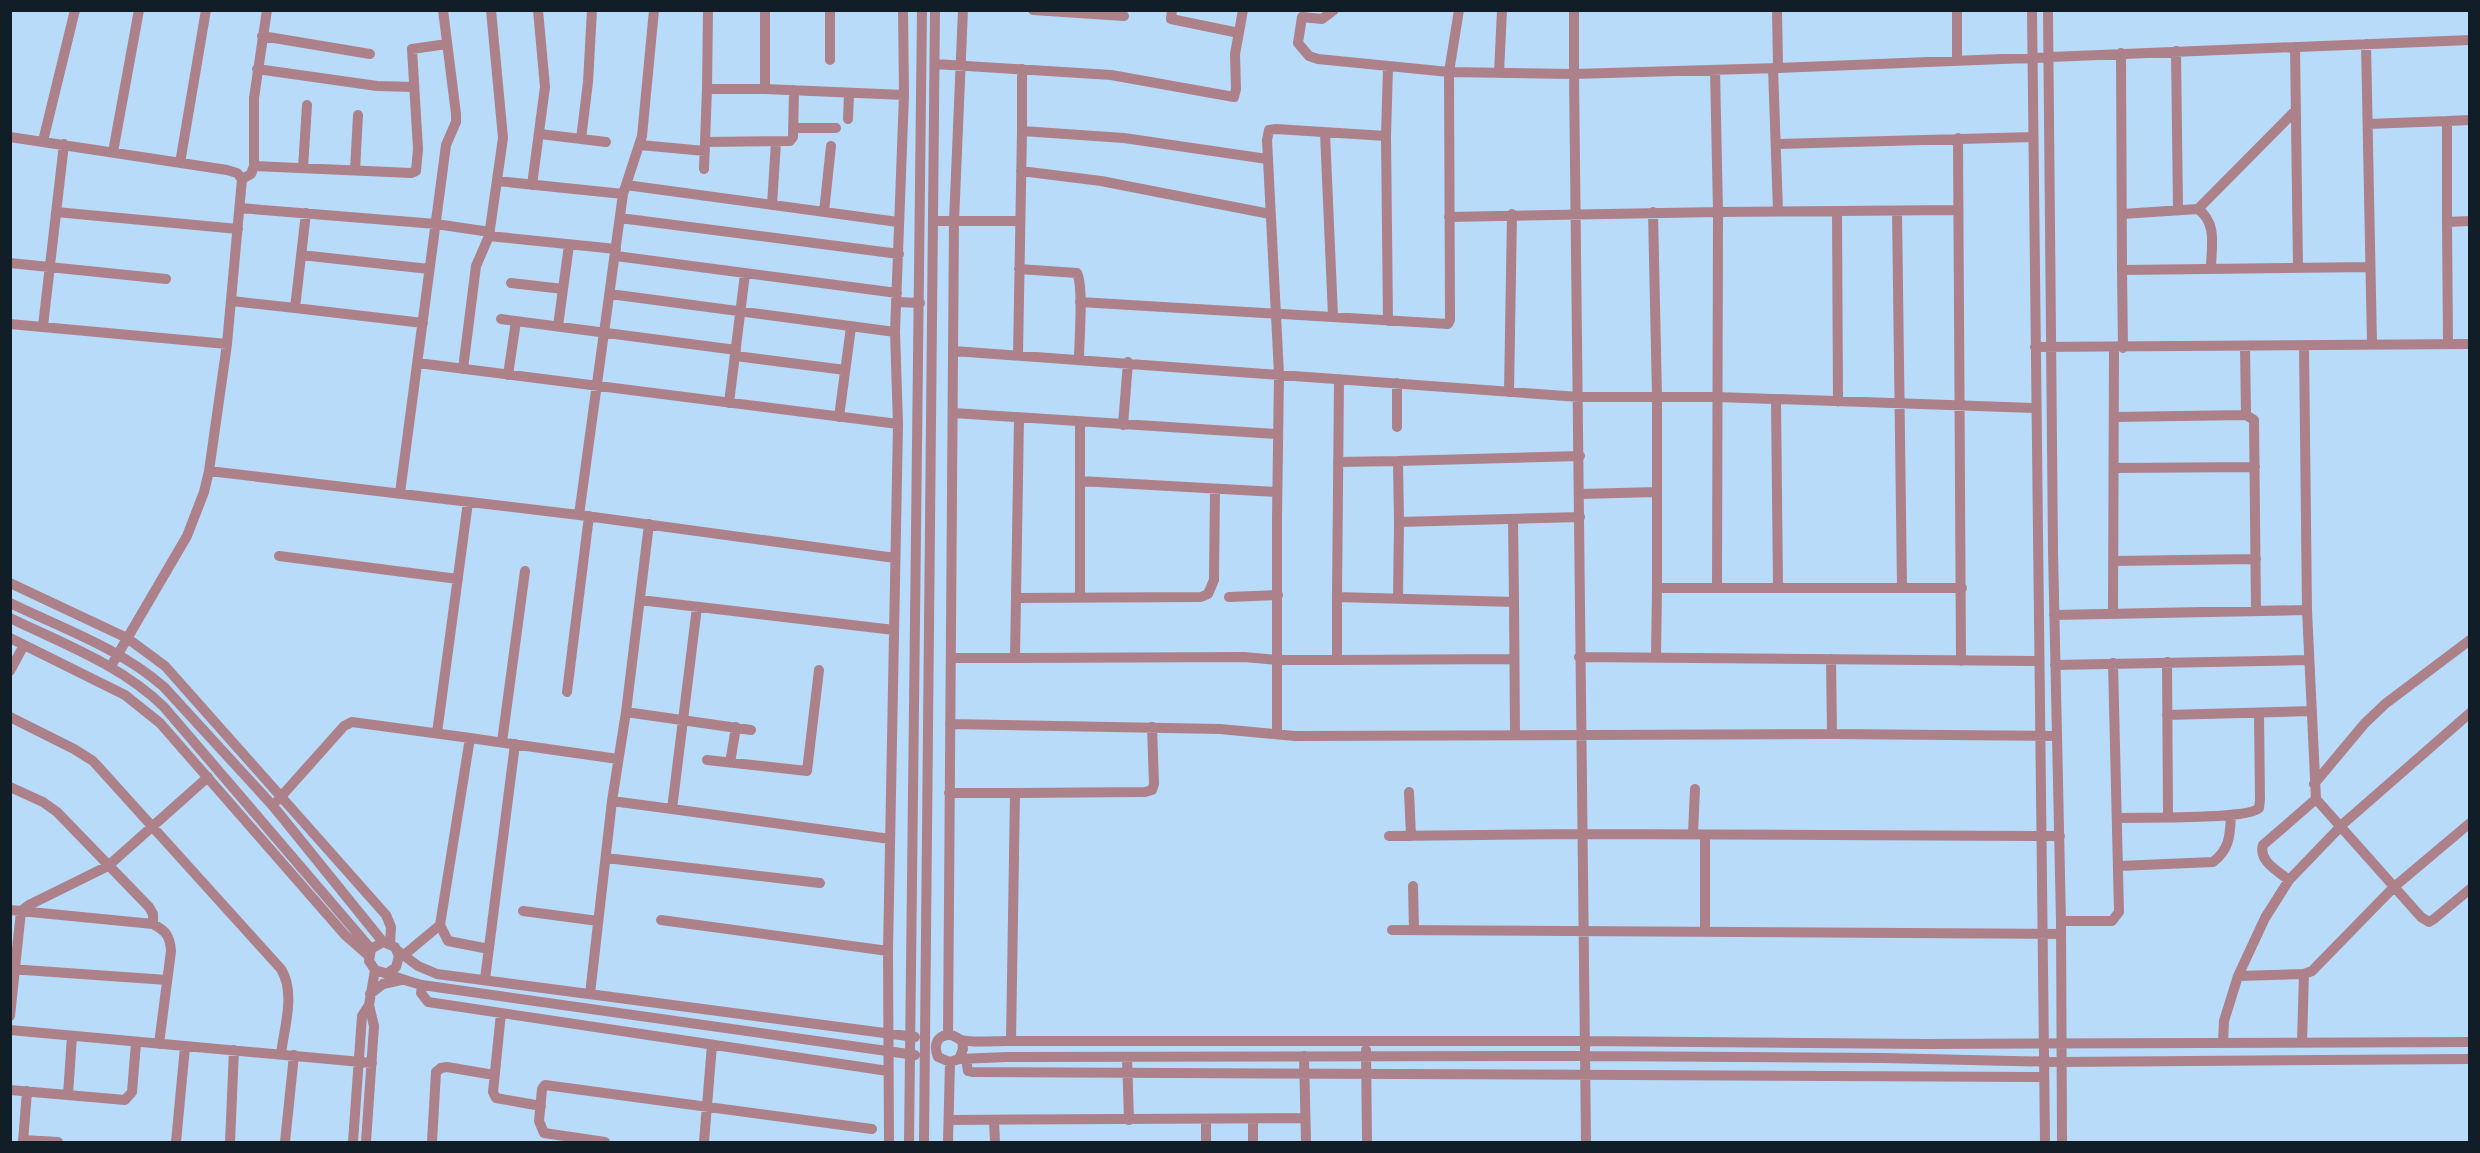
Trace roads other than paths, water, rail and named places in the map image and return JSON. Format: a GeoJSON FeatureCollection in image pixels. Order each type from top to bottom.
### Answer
{"type":"FeatureCollection","features":[{"type":"Feature","properties":{"kind":"street"},"geometry":{"type":"LineString","coordinates":[[43,141],[75,10]]}},
{"type":"Feature","properties":{"kind":"street"},"geometry":{"type":"LineString","coordinates":[[113,152],[139,10]]}},
{"type":"Feature","properties":{"kind":"street"},"geometry":{"type":"LineString","coordinates":[[180,163],[206,10]]}},
{"type":"Feature","properties":{"kind":"street"},"geometry":{"type":"LineString","coordinates":[[242,179],[251,174],[254,166],[257,69],[267,10]]}},
{"type":"Feature","properties":{"kind":"street"},"geometry":{"type":"LineString","coordinates":[[400,493],[446,145],[456,122],[443,10]]}},
{"type":"Feature","properties":{"kind":"street"},"geometry":{"type":"LineString","coordinates":[[463,369],[476,266],[489,234],[503,126],[490,10]]}},
{"type":"Feature","properties":{"kind":"street"},"geometry":{"type":"LineString","coordinates":[[532,185],[545,87],[538,10]]}},
{"type":"Feature","properties":{"kind":"street"},"geometry":{"type":"LineString","coordinates":[[581,139],[588,82],[592,10]]}},
{"type":"Feature","properties":{"kind":"street"},"geometry":{"type":"LineString","coordinates":[[567,692],[603,332],[625,189],[640,145],[645,120],[654,10]]}},
{"type":"Feature","properties":{"kind":"street"},"geometry":{"type":"LineString","coordinates":[[705,169],[708,10]]}},
{"type":"Feature","properties":{"kind":"street"},"geometry":{"type":"LineString","coordinates":[[765,10],[765,89]]}},
{"type":"Feature","properties":{"kind":"street"},"geometry":{"type":"LineString","coordinates":[[830,10],[830,60]]}},
{"type":"Feature","properties":{"kind":"street"},"geometry":{"type":"LineString","coordinates":[[889,1143],[888,951],[898,424],[895,332],[904,95],[903,10]]}},
{"type":"Feature","properties":{"kind":"street"},"geometry":{"type":"LineString","coordinates":[[909,1143],[915,556],[920,320],[921,10]]}},
{"type":"Feature","properties":{"kind":"street"},"geometry":{"type":"LineString","coordinates":[[924,1143],[935,10]]}},
{"type":"Feature","properties":{"kind":"street"},"geometry":{"type":"LineString","coordinates":[[948,1035],[954,221],[963,10]]}},
{"type":"Feature","properties":{"kind":"street"},"geometry":{"type":"LineString","coordinates":[[1033,10],[1124,16]]}},
{"type":"Feature","properties":{"kind":"street"},"geometry":{"type":"LineString","coordinates":[[1172,10],[1171,19],[1239,33]]}},
{"type":"Feature","properties":{"kind":"street"},"geometry":{"type":"LineString","coordinates":[[935,64],[1111,75],[1234,97],[1236,94],[1234,62],[1243,10]]}},
{"type":"Feature","properties":{"kind":"street"},"geometry":{"type":"LineString","coordinates":[[1334,10],[1322,19],[1302,14],[1298,43],[1309,56],[1318,59],[1449,72],[1574,74],[1715,70],[2469,40]]}},
{"type":"Feature","properties":{"kind":"street"},"geometry":{"type":"LineString","coordinates":[[1080,302],[1276,312],[1443,326],[1448,324],[1450,320],[1449,72],[1459,10]]}},
{"type":"Feature","properties":{"kind":"street"},"geometry":{"type":"LineString","coordinates":[[1499,73],[1502,10]]}},
{"type":"Feature","properties":{"kind":"street"},"geometry":{"type":"LineString","coordinates":[[1574,10],[1580,397],[1580,657],[1586,1143]]}},
{"type":"Feature","properties":{"kind":"street"},"geometry":{"type":"LineString","coordinates":[[1777,10],[1778,212]]}},
{"type":"Feature","properties":{"kind":"street"},"geometry":{"type":"LineString","coordinates":[[1957,10],[1957,60]]}},
{"type":"Feature","properties":{"kind":"street"},"geometry":{"type":"LineString","coordinates":[[2032,10],[2045,1143]]}},
{"type":"Feature","properties":{"kind":"street"},"geometry":{"type":"LineString","coordinates":[[2048,10],[2062,1143]]}},
{"type":"Feature","properties":{"kind":"street"},"geometry":{"type":"LineString","coordinates":[[262,36],[370,54]]}},
{"type":"Feature","properties":{"kind":"street"},"geometry":{"type":"LineString","coordinates":[[254,166],[411,173],[416,171],[418,149],[412,49],[447,44]]}},
{"type":"Feature","properties":{"kind":"street"},"geometry":{"type":"LineString","coordinates":[[2366,44],[2372,344]]}},
{"type":"Feature","properties":{"kind":"street"},"geometry":{"type":"LineString","coordinates":[[2295,47],[2298,268]]}},
{"type":"Feature","properties":{"kind":"street"},"geometry":{"type":"LineString","coordinates":[[2176,51],[2178,210]]}},
{"type":"Feature","properties":{"kind":"street"},"geometry":{"type":"LineString","coordinates":[[2113,613],[2114,417],[2122,270],[2121,53]]}},
{"type":"Feature","properties":{"kind":"street"},"geometry":{"type":"LineString","coordinates":[[1388,67],[1386,136],[1388,321]]}},
{"type":"Feature","properties":{"kind":"street"},"geometry":{"type":"LineString","coordinates":[[257,69],[366,85],[414,87]]}},
{"type":"Feature","properties":{"kind":"street"},"geometry":{"type":"LineString","coordinates":[[1018,355],[1022,69]]}},
{"type":"Feature","properties":{"kind":"street"},"geometry":{"type":"LineString","coordinates":[[1715,70],[1718,212],[1717,588]]}},
{"type":"Feature","properties":{"kind":"street"},"geometry":{"type":"LineString","coordinates":[[707,89],[904,95]]}},
{"type":"Feature","properties":{"kind":"street"},"geometry":{"type":"LineString","coordinates":[[640,145],[705,146],[790,141],[793,136],[795,90]]}},
{"type":"Feature","properties":{"kind":"street"},"geometry":{"type":"LineString","coordinates":[[848,119],[849,93]]}},
{"type":"Feature","properties":{"kind":"street"},"geometry":{"type":"LineString","coordinates":[[303,168],[307,105]]}},
{"type":"Feature","properties":{"kind":"street"},"geometry":{"type":"LineString","coordinates":[[2198,209],[2295,111]]}},
{"type":"Feature","properties":{"kind":"street"},"geometry":{"type":"LineString","coordinates":[[355,170],[358,115]]}},
{"type":"Feature","properties":{"kind":"street"},"geometry":{"type":"LineString","coordinates":[[2368,124],[2469,120]]}},
{"type":"Feature","properties":{"kind":"street"},"geometry":{"type":"LineString","coordinates":[[2447,121],[2448,344]]}},
{"type":"Feature","properties":{"kind":"street"},"geometry":{"type":"LineString","coordinates":[[793,128],[836,128]]}},
{"type":"Feature","properties":{"kind":"street"},"geometry":{"type":"LineString","coordinates":[[1277,734],[1279,374],[1267,140],[1269,130],[1276,129],[1386,136]]}},
{"type":"Feature","properties":{"kind":"street"},"geometry":{"type":"LineString","coordinates":[[1022,131],[1124,138],[1267,159]]}},
{"type":"Feature","properties":{"kind":"street"},"geometry":{"type":"LineString","coordinates":[[1325,132],[1333,316]]}},
{"type":"Feature","properties":{"kind":"street"},"geometry":{"type":"LineString","coordinates":[[540,134],[606,142]]}},
{"type":"Feature","properties":{"kind":"street"},"geometry":{"type":"LineString","coordinates":[[10,136],[237,173],[242,179],[232,301],[209,471],[187,537],[111,666]]}},
{"type":"Feature","properties":{"kind":"street"},"geometry":{"type":"LineString","coordinates":[[1777,144],[2033,137]]}},
{"type":"Feature","properties":{"kind":"street"},"geometry":{"type":"LineString","coordinates":[[1958,138],[1961,661]]}},
{"type":"Feature","properties":{"kind":"street"},"geometry":{"type":"LineString","coordinates":[[772,205],[776,142]]}},
{"type":"Feature","properties":{"kind":"street"},"geometry":{"type":"LineString","coordinates":[[43,326],[64,144]]}},
{"type":"Feature","properties":{"kind":"street"},"geometry":{"type":"LineString","coordinates":[[824,212],[831,146]]}},
{"type":"Feature","properties":{"kind":"street"},"geometry":{"type":"LineString","coordinates":[[1021,171],[1101,181],[1270,214]]}},
{"type":"Feature","properties":{"kind":"street"},"geometry":{"type":"LineString","coordinates":[[497,181],[532,185],[625,189],[898,222]]}},
{"type":"Feature","properties":{"kind":"street"},"geometry":{"type":"LineString","coordinates":[[921,202],[933,202]]}},
{"type":"Feature","properties":{"kind":"street"},"geometry":{"type":"LineString","coordinates":[[240,208],[436,224],[897,297],[920,303]]}},
{"type":"Feature","properties":{"kind":"street"},"geometry":{"type":"LineString","coordinates":[[2122,214],[2198,209],[2208,217],[2211,225],[2211,269]]}},
{"type":"Feature","properties":{"kind":"street"},"geometry":{"type":"LineString","coordinates":[[1449,217],[1653,212],[1958,210]]}},
{"type":"Feature","properties":{"kind":"street"},"geometry":{"type":"LineString","coordinates":[[1838,211],[1838,402]]}},
{"type":"Feature","properties":{"kind":"street"},"geometry":{"type":"LineString","coordinates":[[1897,211],[1902,588]]}},
{"type":"Feature","properties":{"kind":"street"},"geometry":{"type":"LineString","coordinates":[[56,212],[238,229]]}},
{"type":"Feature","properties":{"kind":"street"},"geometry":{"type":"LineString","coordinates":[[1653,212],[1657,397],[1656,657]]}},
{"type":"Feature","properties":{"kind":"street"},"geometry":{"type":"LineString","coordinates":[[295,308],[306,213]]}},
{"type":"Feature","properties":{"kind":"street"},"geometry":{"type":"LineString","coordinates":[[1509,392],[1512,214]]}},
{"type":"Feature","properties":{"kind":"street"},"geometry":{"type":"LineString","coordinates":[[620,218],[899,254]]}},
{"type":"Feature","properties":{"kind":"street"},"geometry":{"type":"LineString","coordinates":[[933,220],[1020,221]]}},
{"type":"Feature","properties":{"kind":"street"},"geometry":{"type":"LineString","coordinates":[[2446,222],[2469,221]]}},
{"type":"Feature","properties":{"kind":"street"},"geometry":{"type":"LineString","coordinates":[[558,326],[569,244]]}},
{"type":"Feature","properties":{"kind":"street"},"geometry":{"type":"LineString","coordinates":[[301,255],[429,269]]}},
{"type":"Feature","properties":{"kind":"street"},"geometry":{"type":"LineString","coordinates":[[10,263],[166,279]]}},
{"type":"Feature","properties":{"kind":"street"},"geometry":{"type":"LineString","coordinates":[[2122,270],[2370,267]]}},
{"type":"Feature","properties":{"kind":"street"},"geometry":{"type":"LineString","coordinates":[[1019,269],[1077,273],[1080,302],[1079,359]]}},
{"type":"Feature","properties":{"kind":"street"},"geometry":{"type":"LineString","coordinates":[[729,403],[746,274]]}},
{"type":"Feature","properties":{"kind":"street"},"geometry":{"type":"LineString","coordinates":[[511,283],[563,289]]}},
{"type":"Feature","properties":{"kind":"street"},"geometry":{"type":"LineString","coordinates":[[610,294],[895,332]]}},
{"type":"Feature","properties":{"kind":"street"},"geometry":{"type":"LineString","coordinates":[[232,301],[423,323]]}},
{"type":"Feature","properties":{"kind":"street"},"geometry":{"type":"LineString","coordinates":[[501,319],[603,332],[845,370]]}},
{"type":"Feature","properties":{"kind":"street"},"geometry":{"type":"LineString","coordinates":[[920,320],[933,320]]}},
{"type":"Feature","properties":{"kind":"street"},"geometry":{"type":"LineString","coordinates":[[508,375],[516,321]]}},
{"type":"Feature","properties":{"kind":"street"},"geometry":{"type":"LineString","coordinates":[[10,324],[226,344]]}},
{"type":"Feature","properties":{"kind":"street"},"geometry":{"type":"LineString","coordinates":[[839,417],[851,327]]}},
{"type":"Feature","properties":{"kind":"street"},"geometry":{"type":"LineString","coordinates":[[2035,347],[2469,344]]}},
{"type":"Feature","properties":{"kind":"street"},"geometry":{"type":"LineString","coordinates":[[2304,346],[2308,660],[2316,799],[2421,917],[2429,922],[2469,889]]}},
{"type":"Feature","properties":{"kind":"street"},"geometry":{"type":"LineString","coordinates":[[2245,347],[2246,415]]}},
{"type":"Feature","properties":{"kind":"street"},"geometry":{"type":"LineString","coordinates":[[954,351],[1580,397],[1718,397],[2036,408]]}},
{"type":"Feature","properties":{"kind":"street"},"geometry":{"type":"LineString","coordinates":[[1123,425],[1128,362]]}},
{"type":"Feature","properties":{"kind":"street"},"geometry":{"type":"LineString","coordinates":[[418,363],[898,424]]}},
{"type":"Feature","properties":{"kind":"street"},"geometry":{"type":"LineString","coordinates":[[1337,660],[1339,379]]}},
{"type":"Feature","properties":{"kind":"street"},"geometry":{"type":"LineString","coordinates":[[1397,383],[1397,428]]}},
{"type":"Feature","properties":{"kind":"street"},"geometry":{"type":"LineString","coordinates":[[1776,399],[1778,588]]}},
{"type":"Feature","properties":{"kind":"street"},"geometry":{"type":"LineString","coordinates":[[954,413],[1277,434]]}},
{"type":"Feature","properties":{"kind":"street"},"geometry":{"type":"LineString","coordinates":[[2114,417],[2246,415],[2254,420],[2256,428],[2256,611]]}},
{"type":"Feature","properties":{"kind":"street"},"geometry":{"type":"LineString","coordinates":[[1015,658],[1019,418]]}},
{"type":"Feature","properties":{"kind":"street"},"geometry":{"type":"LineString","coordinates":[[1080,422],[1080,597]]}},
{"type":"Feature","properties":{"kind":"street"},"geometry":{"type":"LineString","coordinates":[[1338,462],[1580,456]]}},
{"type":"Feature","properties":{"kind":"street"},"geometry":{"type":"LineString","coordinates":[[1398,461],[1398,598]]}},
{"type":"Feature","properties":{"kind":"street"},"geometry":{"type":"LineString","coordinates":[[2114,468],[2255,467]]}},
{"type":"Feature","properties":{"kind":"street"},"geometry":{"type":"LineString","coordinates":[[209,471],[584,515],[895,558]]}},
{"type":"Feature","properties":{"kind":"street"},"geometry":{"type":"LineString","coordinates":[[1080,481],[1277,492]]}},
{"type":"Feature","properties":{"kind":"street"},"geometry":{"type":"LineString","coordinates":[[1016,598],[1201,597],[1208,594],[1214,580],[1215,489]]}},
{"type":"Feature","properties":{"kind":"street"},"geometry":{"type":"LineString","coordinates":[[1580,494],[1657,492]]}},
{"type":"Feature","properties":{"kind":"street"},"geometry":{"type":"LineString","coordinates":[[437,733],[468,502]]}},
{"type":"Feature","properties":{"kind":"street"},"geometry":{"type":"LineString","coordinates":[[1399,522],[1580,517]]}},
{"type":"Feature","properties":{"kind":"street"},"geometry":{"type":"LineString","coordinates":[[1513,519],[1515,734]]}},
{"type":"Feature","properties":{"kind":"street"},"geometry":{"type":"LineString","coordinates":[[590,994],[612,801],[626,712],[649,524]]}},
{"type":"Feature","properties":{"kind":"street"},"geometry":{"type":"LineString","coordinates":[[279,556],[458,579]]}},
{"type":"Feature","properties":{"kind":"street"},"geometry":{"type":"LineString","coordinates":[[915,556],[931,556]]}},
{"type":"Feature","properties":{"kind":"street"},"geometry":{"type":"LineString","coordinates":[[2113,561],[2256,559]]}},
{"type":"Feature","properties":{"kind":"street"},"geometry":{"type":"LineString","coordinates":[[502,742],[525,571]]}},
{"type":"Feature","properties":{"kind":"street"},"geometry":{"type":"LineString","coordinates":[[10,583],[127,638],[165,666],[386,915],[391,927],[394,948],[418,966],[437,974],[937,1041]]}},
{"type":"Feature","properties":{"kind":"street"},"geometry":{"type":"LineString","coordinates":[[1657,588],[1962,588]]}},
{"type":"Feature","properties":{"kind":"street"},"geometry":{"type":"LineString","coordinates":[[1229,597],[1278,595]]}},
{"type":"Feature","properties":{"kind":"street"},"geometry":{"type":"LineString","coordinates":[[1337,597],[1514,602]]}},
{"type":"Feature","properties":{"kind":"street"},"geometry":{"type":"LineString","coordinates":[[640,600],[894,630]]}},
{"type":"Feature","properties":{"kind":"street"},"geometry":{"type":"LineString","coordinates":[[10,603],[118,656],[146,672],[164,687],[273,806],[394,948],[399,956],[396,967],[388,973]]}},
{"type":"Feature","properties":{"kind":"street"},"geometry":{"type":"LineString","coordinates":[[672,809],[697,607]]}},
{"type":"Feature","properties":{"kind":"street"},"geometry":{"type":"LineString","coordinates":[[2054,615],[2307,610]]}},
{"type":"Feature","properties":{"kind":"street"},"geometry":{"type":"LineString","coordinates":[[10,618],[111,666],[146,690],[164,707],[370,953],[370,965],[375,970],[422,985],[887,1052],[958,1060],[1304,1056],[1586,1056],[2043,1062],[2469,1059]]}},
{"type":"Feature","properties":{"kind":"street"},"geometry":{"type":"LineString","coordinates":[[10,638],[124,695],[144,708],[208,777],[345,935],[370,953],[394,948],[440,925]]}},
{"type":"Feature","properties":{"kind":"street"},"geometry":{"type":"LineString","coordinates":[[2314,784],[2365,723],[2385,704],[2469,640]]}},
{"type":"Feature","properties":{"kind":"street"},"geometry":{"type":"LineString","coordinates":[[54,659],[61,643]]}},
{"type":"Feature","properties":{"kind":"street"},"geometry":{"type":"LineString","coordinates":[[10,671],[24,645]]}},
{"type":"Feature","properties":{"kind":"street"},"geometry":{"type":"LineString","coordinates":[[1580,657],[2039,661]]}},
{"type":"Feature","properties":{"kind":"street"},"geometry":{"type":"LineString","coordinates":[[952,658],[1514,659]]}},
{"type":"Feature","properties":{"kind":"street"},"geometry":{"type":"LineString","coordinates":[[1831,659],[1832,734]]}},
{"type":"Feature","properties":{"kind":"street"},"geometry":{"type":"LineString","coordinates":[[2055,665],[2308,660]]}},
{"type":"Feature","properties":{"kind":"street"},"geometry":{"type":"LineString","coordinates":[[2167,662],[2168,816]]}},
{"type":"Feature","properties":{"kind":"street"},"geometry":{"type":"LineString","coordinates":[[2061,921],[2112,921],[2119,912],[2113,663]]}},
{"type":"Feature","properties":{"kind":"street"},"geometry":{"type":"LineString","coordinates":[[707,760],[807,771],[819,670]]}},
{"type":"Feature","properties":{"kind":"street"},"geometry":{"type":"LineString","coordinates":[[2167,715],[2311,711]]}},
{"type":"Feature","properties":{"kind":"street"},"geometry":{"type":"LineString","coordinates":[[626,712],[751,730]]}},
{"type":"Feature","properties":{"kind":"street"},"geometry":{"type":"LineString","coordinates":[[2117,818],[2231,815],[2256,812],[2259,808],[2259,713]]}},
{"type":"Feature","properties":{"kind":"street"},"geometry":{"type":"LineString","coordinates":[[2223,1043],[2224,1021],[2238,976],[2265,918],[2289,880],[2340,827],[2469,713]]}},
{"type":"Feature","properties":{"kind":"street"},"geometry":{"type":"LineString","coordinates":[[10,717],[93,761],[281,969],[288,980],[289,992],[281,1054]]}},
{"type":"Feature","properties":{"kind":"street"},"geometry":{"type":"LineString","coordinates":[[273,806],[344,726],[352,722],[618,759]]}},
{"type":"Feature","properties":{"kind":"street"},"geometry":{"type":"LineString","coordinates":[[950,724],[1221,729],[1307,736],[1515,734],[2056,736]]}},
{"type":"Feature","properties":{"kind":"street"},"geometry":{"type":"LineString","coordinates":[[949,793],[1015,794],[1152,790],[1154,784],[1152,727]]}},
{"type":"Feature","properties":{"kind":"street"},"geometry":{"type":"LineString","coordinates":[[730,763],[736,728]]}},
{"type":"Feature","properties":{"kind":"street"},"geometry":{"type":"LineString","coordinates":[[470,738],[440,925],[448,941],[489,949]]}},
{"type":"Feature","properties":{"kind":"street"},"geometry":{"type":"LineString","coordinates":[[485,980],[515,744]]}},
{"type":"Feature","properties":{"kind":"street"},"geometry":{"type":"LineString","coordinates":[[16,911],[108,866],[208,777]]}},
{"type":"Feature","properties":{"kind":"street"},"geometry":{"type":"LineString","coordinates":[[10,787],[43,802],[57,812],[149,907],[153,914],[153,924]]}},
{"type":"Feature","properties":{"kind":"street"},"geometry":{"type":"LineString","coordinates":[[1693,834],[1695,789]]}},
{"type":"Feature","properties":{"kind":"street"},"geometry":{"type":"LineString","coordinates":[[1409,792],[1411,836]]}},
{"type":"Feature","properties":{"kind":"street"},"geometry":{"type":"LineString","coordinates":[[1011,1041],[1015,794]]}},
{"type":"Feature","properties":{"kind":"street"},"geometry":{"type":"LineString","coordinates":[[2289,880],[2264,859],[2261,850],[2263,845],[2316,799]]}},
{"type":"Feature","properties":{"kind":"street"},"geometry":{"type":"LineString","coordinates":[[612,801],[890,839]]}},
{"type":"Feature","properties":{"kind":"street"},"geometry":{"type":"LineString","coordinates":[[2119,866],[2213,862],[2221,856],[2228,845],[2231,815]]}},
{"type":"Feature","properties":{"kind":"street"},"geometry":{"type":"LineString","coordinates":[[2238,976],[2304,974],[2318,966],[2394,887],[2469,823]]}},
{"type":"Feature","properties":{"kind":"street"},"geometry":{"type":"LineString","coordinates":[[1389,836],[1693,834],[2060,836]]}},
{"type":"Feature","properties":{"kind":"street"},"geometry":{"type":"LineString","coordinates":[[1705,835],[1705,932]]}},
{"type":"Feature","properties":{"kind":"street"},"geometry":{"type":"LineString","coordinates":[[606,858],[820,883]]}},
{"type":"Feature","properties":{"kind":"street"},"geometry":{"type":"LineString","coordinates":[[1413,886],[1414,930]]}},
{"type":"Feature","properties":{"kind":"street"},"geometry":{"type":"LineString","coordinates":[[16,911],[153,924],[163,929],[170,938],[171,951],[159,1044]]}},
{"type":"Feature","properties":{"kind":"street"},"geometry":{"type":"LineString","coordinates":[[10,1016],[16,911]]}},
{"type":"Feature","properties":{"kind":"street"},"geometry":{"type":"LineString","coordinates":[[523,911],[598,921]]}},
{"type":"Feature","properties":{"kind":"street"},"geometry":{"type":"LineString","coordinates":[[661,920],[888,951]]}},
{"type":"Feature","properties":{"kind":"street"},"geometry":{"type":"LineString","coordinates":[[1392,930],[2061,934]]}},
{"type":"Feature","properties":{"kind":"street"},"geometry":{"type":"LineString","coordinates":[[13,969],[167,980]]}},
{"type":"Feature","properties":{"kind":"street"},"geometry":{"type":"LineString","coordinates":[[353,1143],[362,1016],[369,1000],[375,970]]}},
{"type":"Feature","properties":{"kind":"street"},"geometry":{"type":"LineString","coordinates":[[2302,1042],[2304,974]]}},
{"type":"Feature","properties":{"kind":"street"},"geometry":{"type":"LineString","coordinates":[[369,1000],[383,984],[401,980]]}},
{"type":"Feature","properties":{"kind":"street"},"geometry":{"type":"LineString","coordinates":[[422,985],[421,993],[428,1002],[888,1071]]}},
{"type":"Feature","properties":{"kind":"street"},"geometry":{"type":"LineString","coordinates":[[366,1143],[374,1021],[369,1000]]}},
{"type":"Feature","properties":{"kind":"street"},"geometry":{"type":"LineString","coordinates":[[501,1013],[493,1092],[496,1098],[541,1106]]}},
{"type":"Feature","properties":{"kind":"street"},"geometry":{"type":"LineString","coordinates":[[10,1030],[372,1063]]}},
{"type":"Feature","properties":{"kind":"street"},"geometry":{"type":"LineString","coordinates":[[938,1058],[935,1047],[937,1041],[948,1035],[962,1040],[1011,1041],[2043,1044],[2469,1042]]}},
{"type":"Feature","properties":{"kind":"street"},"geometry":{"type":"LineString","coordinates":[[68,1095],[72,1036]]}},
{"type":"Feature","properties":{"kind":"street"},"geometry":{"type":"LineString","coordinates":[[948,1143],[958,1060],[963,1049],[962,1040]]}},
{"type":"Feature","properties":{"kind":"street"},"geometry":{"type":"LineString","coordinates":[[1366,1041],[1367,1143]]}},
{"type":"Feature","properties":{"kind":"street"},"geometry":{"type":"LineString","coordinates":[[10,1090],[119,1100],[130,1096],[136,1043]]}},
{"type":"Feature","properties":{"kind":"street"},"geometry":{"type":"LineString","coordinates":[[704,1143],[712,1045]]}},
{"type":"Feature","properties":{"kind":"street"},"geometry":{"type":"LineString","coordinates":[[176,1143],[185,1047]]}},
{"type":"Feature","properties":{"kind":"street"},"geometry":{"type":"LineString","coordinates":[[230,1143],[234,1050]]}},
{"type":"Feature","properties":{"kind":"street"},"geometry":{"type":"LineString","coordinates":[[285,1143],[294,1055]]}},
{"type":"Feature","properties":{"kind":"street"},"geometry":{"type":"LineString","coordinates":[[1304,1056],[1306,1143]]}},
{"type":"Feature","properties":{"kind":"street"},"geometry":{"type":"LineString","coordinates":[[1127,1057],[1129,1120]]}},
{"type":"Feature","properties":{"kind":"street"},"geometry":{"type":"LineString","coordinates":[[958,1060],[968,1071],[972,1072],[2043,1077]]}},
{"type":"Feature","properties":{"kind":"street"},"geometry":{"type":"LineString","coordinates":[[432,1143],[436,1072],[447,1067],[494,1074]]}},
{"type":"Feature","properties":{"kind":"street"},"geometry":{"type":"LineString","coordinates":[[605,1143],[544,1132],[539,1126],[542,1089],[549,1084],[872,1129]]}},
{"type":"Feature","properties":{"kind":"street"},"geometry":{"type":"LineString","coordinates":[[27,1091],[23,1141],[58,1143]]}},
{"type":"Feature","properties":{"kind":"street"},"geometry":{"type":"LineString","coordinates":[[949,1120],[1305,1118]]}},
{"type":"Feature","properties":{"kind":"street"},"geometry":{"type":"LineString","coordinates":[[1206,1119],[1206,1143]]}},
{"type":"Feature","properties":{"kind":"street"},"geometry":{"type":"LineString","coordinates":[[1252,1119],[1253,1143]]}},
{"type":"Feature","properties":{"kind":"street"},"geometry":{"type":"LineString","coordinates":[[994,1121],[995,1143]]}}]}
